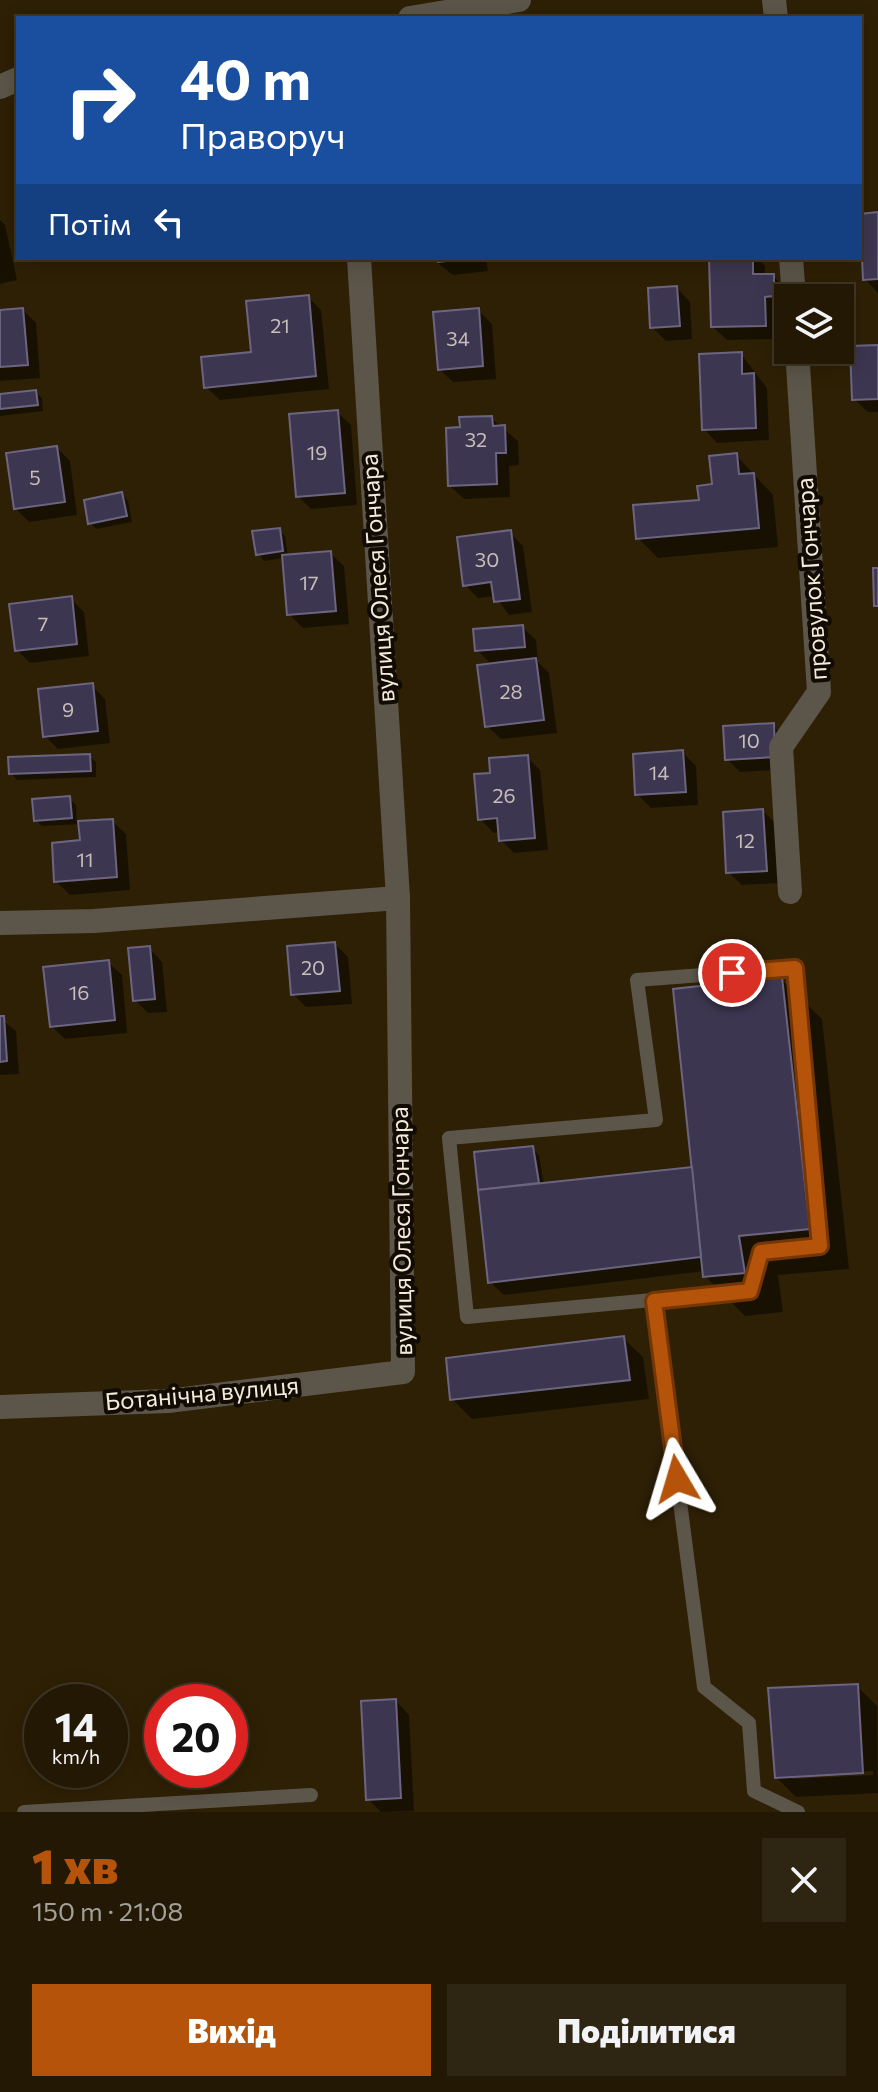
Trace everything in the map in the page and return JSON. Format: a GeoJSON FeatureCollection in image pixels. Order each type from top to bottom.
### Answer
{"type":"FeatureCollection","features":[{"type":"Feature","properties":{"kind":"street"},"geometry":{"type":"LineString","coordinates":[[422,16],[519,0]]}},
{"type":"Feature","properties":{"kind":"street","name":"вулиця Олеся Гончара"},"geometry":{"type":"LineString","coordinates":[[359,260],[398,898],[403,1372]]}},
{"type":"Feature","properties":{"kind":"street"},"geometry":{"type":"LineString","coordinates":[[791,260],[793,284]]}},
{"type":"Feature","properties":{"kind":"street","name":"провулок Гончара"},"geometry":{"type":"LineString","coordinates":[[790,892],[781,747],[819,692],[798,364]]}},
{"type":"Feature","properties":{"kind":"street"},"geometry":{"type":"LineString","coordinates":[[0,923],[94,921],[398,898]]}},
{"type":"Feature","properties":{"kind":"street","name":"Ботанічна вулиця"},"geometry":{"type":"LineString","coordinates":[[0,1407],[168,1401],[403,1372]]}},
{"type":"Feature","properties":{"kind":"lane"},"geometry":{"type":"LineString","coordinates":[[795,968],[820,1246],[761,1252],[750,1291],[654,1301],[467,1317],[449,1138],[656,1120],[637,980],[795,968]]}},
{"type":"Feature","properties":{"kind":"lane"},"geometry":{"type":"LineString","coordinates":[[654,1301],[704,1687],[749,1723],[754,1791],[798,1812]]}},
{"type":"Feature","properties":{"kind":"lane"},"geometry":{"type":"LineString","coordinates":[[24,1812],[311,1795]]}},
{"type":"Feature","properties":{"kind":"building"},"geometry":{"type":"Polygon","coordinates":[[[878,212],[878,279],[863,280],[862,214],[878,212]]]}},
{"type":"Feature","properties":{"kind":"building"},"geometry":{"type":"Polygon","coordinates":[[[709,260],[753,260],[753,274],[774,274],[774,296],[765,297],[766,326],[711,327],[709,260]]]}},
{"type":"Feature","properties":{"kind":"building"},"geometry":{"type":"Polygon","coordinates":[[[677,286],[680,326],[650,328],[648,288],[677,286]]]}},
{"type":"Feature","properties":{"kind":"building"},"geometry":{"type":"Polygon","coordinates":[[[309,295],[316,376],[204,388],[201,357],[251,352],[246,301],[309,295]]]}},
{"type":"Feature","properties":{"kind":"building"},"geometry":{"type":"Polygon","coordinates":[[[23,308],[28,365],[0,367],[0,310],[23,308]]]}},
{"type":"Feature","properties":{"kind":"building"},"geometry":{"type":"Polygon","coordinates":[[[479,308],[483,366],[438,370],[433,312],[479,308]]]}},
{"type":"Feature","properties":{"kind":"building"},"geometry":{"type":"Polygon","coordinates":[[[878,345],[878,399],[852,400],[851,364],[854,364],[854,346],[878,345]]]}},
{"type":"Feature","properties":{"kind":"building"},"geometry":{"type":"Polygon","coordinates":[[[742,352],[742,374],[754,373],[756,428],[702,430],[699,354],[742,352]]]}},
{"type":"Feature","properties":{"kind":"building"},"geometry":{"type":"Polygon","coordinates":[[[36,390],[38,405],[0,409],[0,394],[36,390]]]}},
{"type":"Feature","properties":{"kind":"building"},"geometry":{"type":"Polygon","coordinates":[[[338,410],[345,493],[296,497],[289,414],[338,410]]]}},
{"type":"Feature","properties":{"kind":"building"},"geometry":{"type":"Polygon","coordinates":[[[492,416],[493,426],[505,425],[506,453],[496,453],[497,484],[448,486],[446,428],[460,427],[459,417],[492,416]]]}},
{"type":"Feature","properties":{"kind":"building"},"geometry":{"type":"Polygon","coordinates":[[[57,446],[65,502],[14,509],[6,453],[57,446]]]}},
{"type":"Feature","properties":{"kind":"building"},"geometry":{"type":"Polygon","coordinates":[[[737,453],[739,474],[754,473],[759,528],[636,539],[633,505],[699,500],[697,486],[712,484],[709,456],[737,453]]]}},
{"type":"Feature","properties":{"kind":"building"},"geometry":{"type":"Polygon","coordinates":[[[122,492],[127,516],[88,524],[84,500],[122,492]]]}},
{"type":"Feature","properties":{"kind":"building"},"geometry":{"type":"Polygon","coordinates":[[[280,528],[283,551],[256,555],[252,531],[280,528]]]}},
{"type":"Feature","properties":{"kind":"building"},"geometry":{"type":"Polygon","coordinates":[[[511,530],[520,599],[494,602],[491,582],[463,586],[457,537],[511,530]]]}},
{"type":"Feature","properties":{"kind":"building"},"geometry":{"type":"Polygon","coordinates":[[[331,551],[336,611],[287,615],[282,555],[331,551]]]}},
{"type":"Feature","properties":{"kind":"building"},"geometry":{"type":"Polygon","coordinates":[[[873,568],[878,568],[878,606],[874,606],[873,568]]]}},
{"type":"Feature","properties":{"kind":"building"},"geometry":{"type":"Polygon","coordinates":[[[72,596],[77,644],[15,651],[9,604],[72,596]]]}},
{"type":"Feature","properties":{"kind":"building"},"geometry":{"type":"Polygon","coordinates":[[[523,625],[525,647],[475,651],[473,629],[523,625]]]}},
{"type":"Feature","properties":{"kind":"building"},"geometry":{"type":"Polygon","coordinates":[[[536,658],[544,720],[485,727],[477,665],[536,658]]]}},
{"type":"Feature","properties":{"kind":"building"},"geometry":{"type":"Polygon","coordinates":[[[93,683],[98,731],[43,737],[38,689],[93,683]]]}},
{"type":"Feature","properties":{"kind":"building"},"geometry":{"type":"Polygon","coordinates":[[[774,723],[775,757],[725,760],[723,726],[774,723]]]}},
{"type":"Feature","properties":{"kind":"building"},"geometry":{"type":"Polygon","coordinates":[[[683,750],[686,792],[635,795],[633,754],[683,750]]]}},
{"type":"Feature","properties":{"kind":"building"},"geometry":{"type":"Polygon","coordinates":[[[90,754],[91,771],[9,774],[8,757],[90,754]]]}},
{"type":"Feature","properties":{"kind":"building"},"geometry":{"type":"Polygon","coordinates":[[[528,755],[535,838],[499,841],[497,818],[478,820],[474,774],[490,773],[489,758],[528,755]]]}},
{"type":"Feature","properties":{"kind":"building"},"geometry":{"type":"Polygon","coordinates":[[[70,796],[72,818],[34,821],[32,799],[70,796]]]}},
{"type":"Feature","properties":{"kind":"building"},"geometry":{"type":"Polygon","coordinates":[[[763,809],[767,871],[726,873],[723,812],[763,809]]]}},
{"type":"Feature","properties":{"kind":"building"},"geometry":{"type":"Polygon","coordinates":[[[113,819],[117,877],[54,882],[52,843],[80,840],[78,821],[113,819]]]}},
{"type":"Feature","properties":{"kind":"building"},"geometry":{"type":"Polygon","coordinates":[[[335,942],[340,991],[291,995],[287,946],[335,942]]]}},
{"type":"Feature","properties":{"kind":"building"},"geometry":{"type":"Polygon","coordinates":[[[150,946],[155,999],[133,1001],[128,948],[150,946]]]}},
{"type":"Feature","properties":{"kind":"building"},"geometry":{"type":"Polygon","coordinates":[[[109,960],[115,1020],[50,1027],[43,967],[109,960]]]}},
{"type":"Feature","properties":{"kind":"building"},"geometry":{"type":"Polygon","coordinates":[[[782,977],[810,1229],[739,1236],[745,1273],[703,1277],[673,989],[782,977]]]}},
{"type":"Feature","properties":{"kind":"building"},"geometry":{"type":"Polygon","coordinates":[[[0,1016],[4,1016],[7,1061],[0,1062],[0,1016]]]}},
{"type":"Feature","properties":{"kind":"building"},"geometry":{"type":"Polygon","coordinates":[[[533,1146],[539,1183],[478,1190],[474,1152],[533,1146]]]}},
{"type":"Feature","properties":{"kind":"building"},"geometry":{"type":"Polygon","coordinates":[[[692,1167],[701,1257],[488,1283],[478,1190],[692,1167]]]}},
{"type":"Feature","properties":{"kind":"building"},"geometry":{"type":"Polygon","coordinates":[[[624,1336],[630,1380],[450,1400],[446,1358],[624,1336]]]}},
{"type":"Feature","properties":{"kind":"building"},"geometry":{"type":"Polygon","coordinates":[[[858,1684],[863,1773],[775,1778],[768,1688],[858,1684]]]}},
{"type":"Feature","properties":{"kind":"building"},"geometry":{"type":"Polygon","coordinates":[[[396,1699],[401,1798],[366,1800],[361,1701],[396,1699]]]}},
{"type":"Feature","properties":{"kind":"route"},"geometry":{"type":"LineString","coordinates":[[677,1479],[654,1301],[750,1291],[761,1252],[820,1246],[795,968],[732,973]]}}]}
